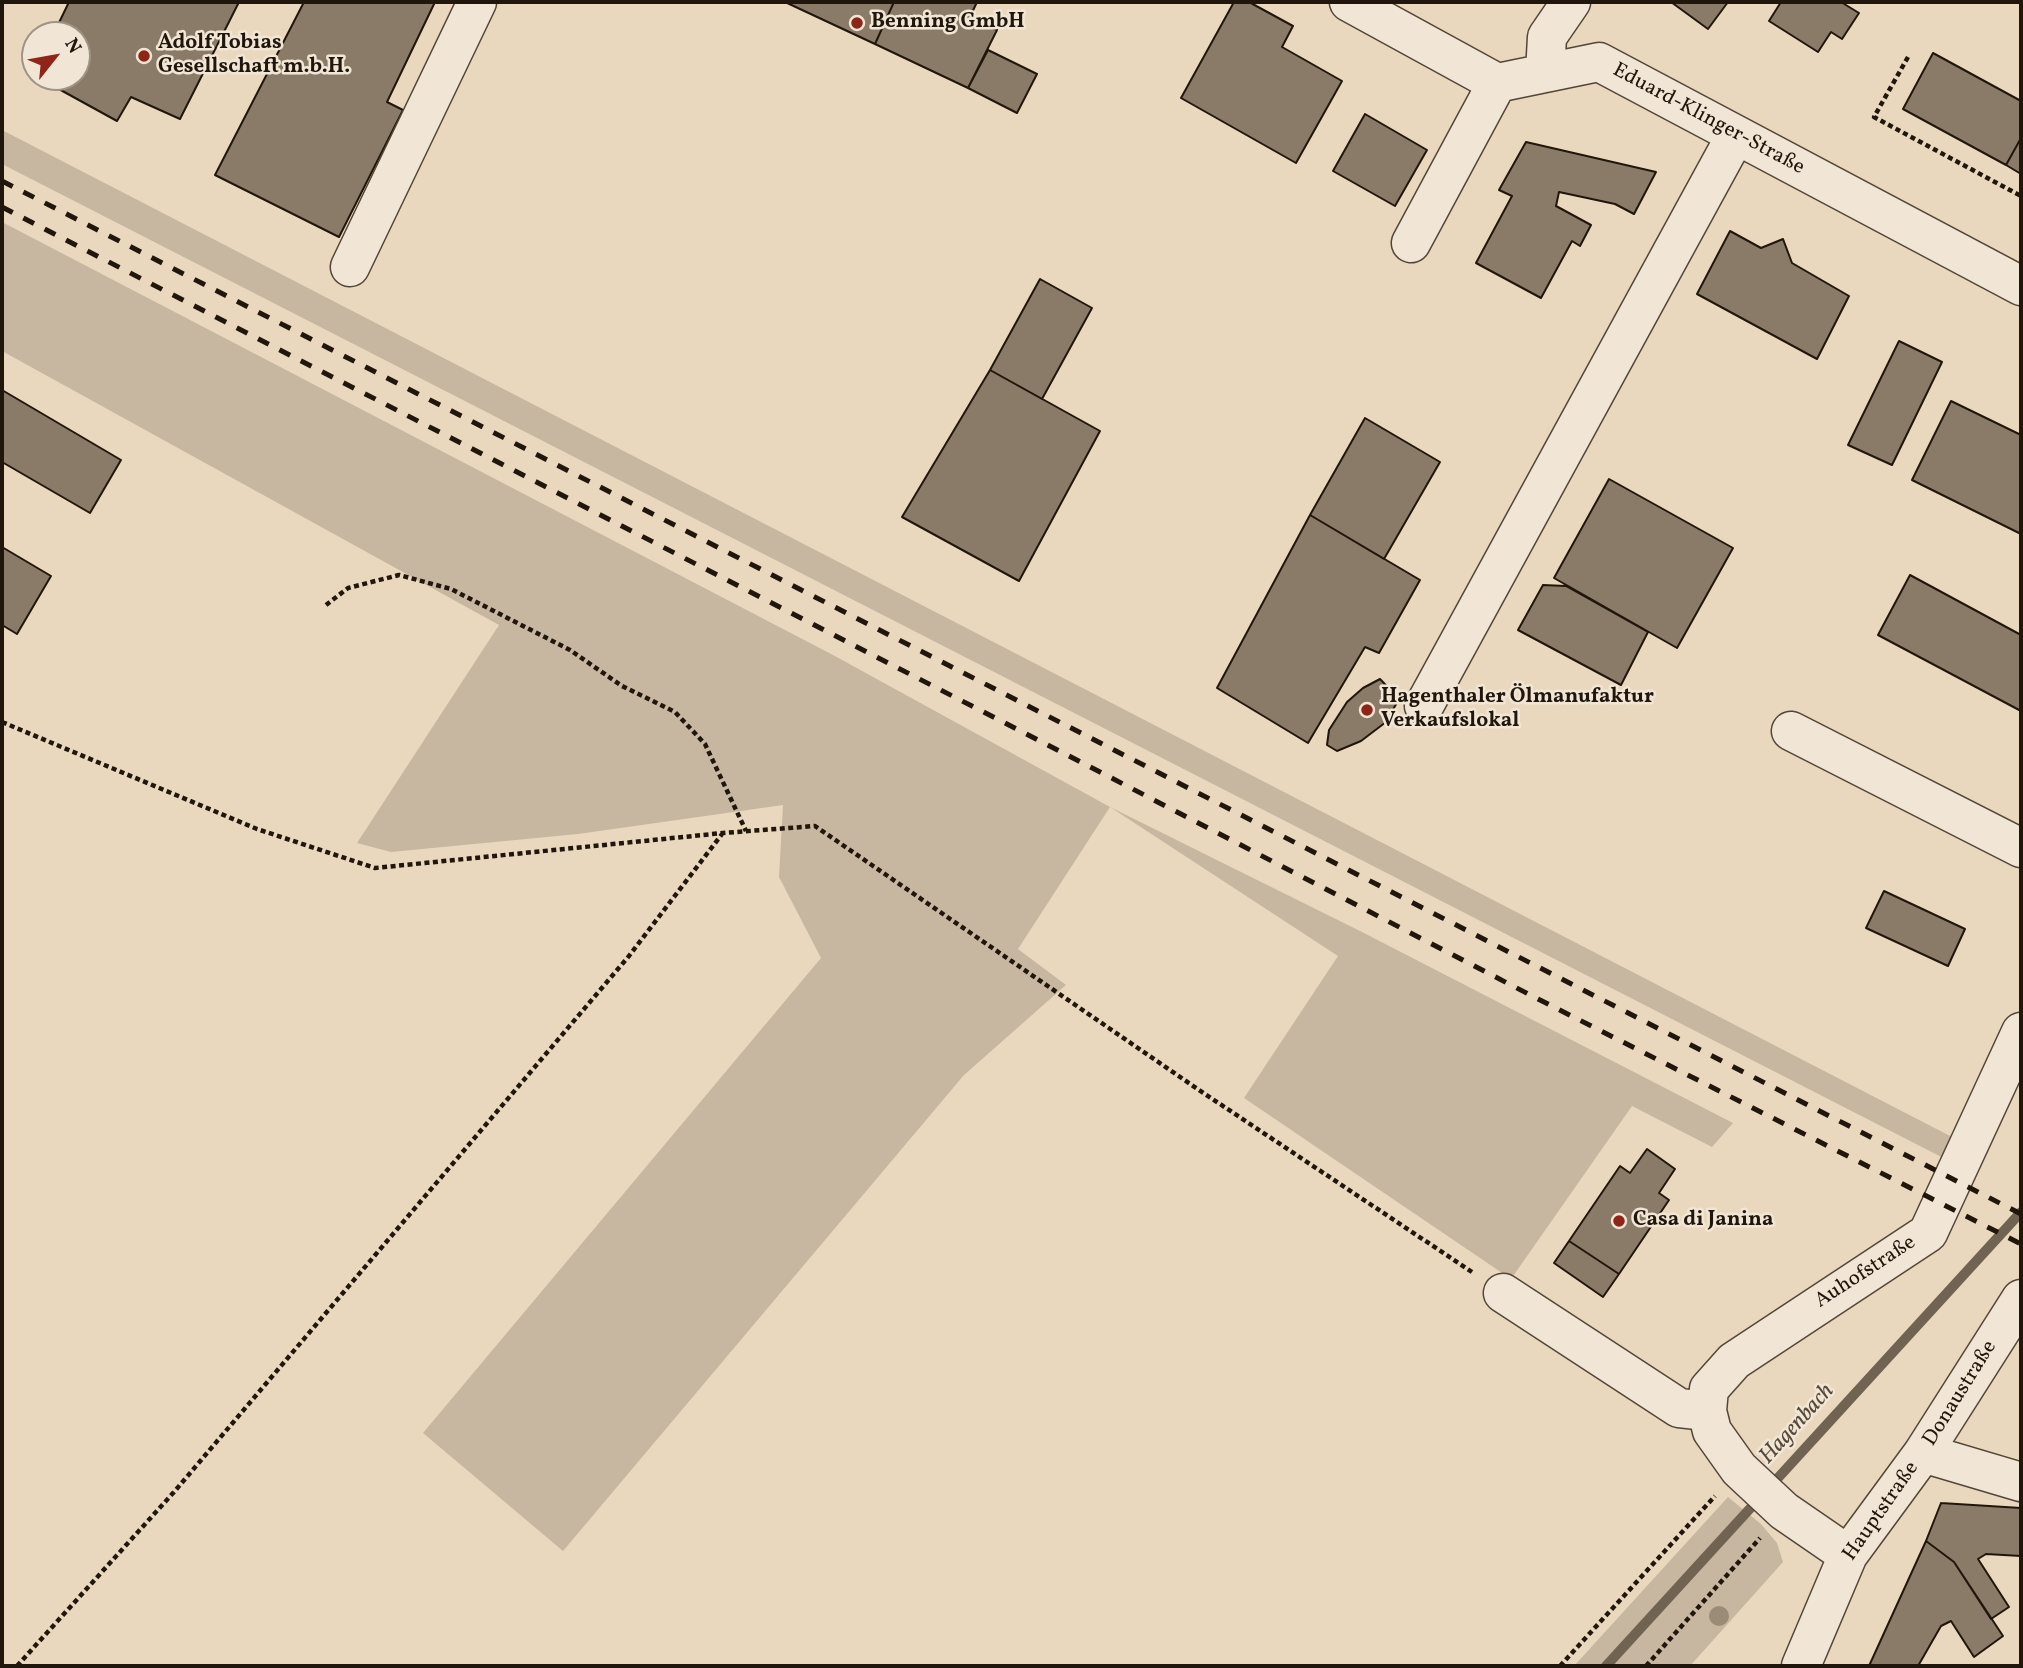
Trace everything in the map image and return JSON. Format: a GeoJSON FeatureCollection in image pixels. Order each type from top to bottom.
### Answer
{"type":"FeatureCollection","features":[{"type":"Feature","properties":{"kind":"street"},"geometry":{"type":"LineString","coordinates":[[351,267],[477,2]]}},
{"type":"Feature","properties":{"kind":"street"},"geometry":{"type":"LineString","coordinates":[[1349,2],[1497,83],[1411,243]]}},
{"type":"Feature","properties":{"kind":"street"},"geometry":{"type":"LineString","coordinates":[[1545,73],[1547,37],[1571,2]]}},
{"type":"Feature","properties":{"kind":"street","name":"Eduard-Klinger-Straße"},"geometry":{"type":"LineString","coordinates":[[1497,83],[1599,62],[2021,286]]}},
{"type":"Feature","properties":{"kind":"street"},"geometry":{"type":"LineString","coordinates":[[1424,706],[1736,135]]}},
{"type":"Feature","properties":{"kind":"street"},"geometry":{"type":"LineString","coordinates":[[1791,732],[2021,848]]}},
{"type":"Feature","properties":{"kind":"street","name":"Auhofstraße"},"geometry":{"type":"LineString","coordinates":[[1707,1411],[1709,1389],[1734,1361],[1928,1233],[2021,1032]]}},
{"type":"Feature","properties":{"kind":"street"},"geometry":{"type":"LineString","coordinates":[[1503,1293],[1679,1409],[1707,1411],[1712,1431],[1743,1472],[1781,1508],[1848,1555]]}},
{"type":"Feature","properties":{"kind":"street","name":"Donaustraße"},"geometry":{"type":"LineString","coordinates":[[1923,1453],[2021,1299]]}},
{"type":"Feature","properties":{"kind":"street","name":"Hauptstraße"},"geometry":{"type":"LineString","coordinates":[[1801,1666],[1848,1555],[1923,1453],[2021,1482]]}},
{"type":"Feature","properties":{"kind":"path"},"geometry":{"type":"LineString","coordinates":[[1908,57],[1874,117],[2021,197]]}},
{"type":"Feature","properties":{"kind":"path"},"geometry":{"type":"LineString","coordinates":[[326,605],[348,588],[399,575],[451,589],[540,633],[622,686],[675,712],[705,744],[746,831]]}},
{"type":"Feature","properties":{"kind":"path"},"geometry":{"type":"LineString","coordinates":[[2,722],[257,829],[375,868],[815,826],[1199,1090],[1503,1293]]}},
{"type":"Feature","properties":{"kind":"path"},"geometry":{"type":"LineString","coordinates":[[17,1666],[174,1492],[629,956],[723,833]]}},
{"type":"Feature","properties":{"kind":"path"},"geometry":{"type":"LineString","coordinates":[[1560,1666],[1743,1472]]}},
{"type":"Feature","properties":{"kind":"path"},"geometry":{"type":"LineString","coordinates":[[1646,1666],[1781,1508]]}},
{"type":"Feature","properties":{"kind":"shaded area"},"geometry":{"type":"Polygon","coordinates":[[[2,130],[1954,1138],[1959,1166],[2,164],[2,130]]]}},
{"type":"Feature","properties":{"kind":"shaded area"},"geometry":{"type":"Polygon","coordinates":[[[2,222],[833,655],[1110,807],[1018,949],[1066,985],[964,1075],[563,1551],[423,1433],[821,958],[779,877],[783,805],[578,834],[391,852],[357,843],[499,625],[2,351],[2,222]]]}},
{"type":"Feature","properties":{"kind":"shaded area"},"geometry":{"type":"Polygon","coordinates":[[[1110,807],[1362,932],[1733,1123],[1712,1147],[1632,1106],[1511,1279],[1244,1098],[1338,956],[1110,807]]]}},
{"type":"Feature","properties":{"kind":"shaded area"},"geometry":{"type":"Polygon","coordinates":[[[1728,1497],[1761,1524],[1777,1543],[1783,1562],[1690,1666],[1574,1666],[1728,1497]]]}},
{"type":"Feature","properties":{"kind":"building","name":"Adolf Tobias Gesellschaft m.b.H."},"geometry":{"type":"Polygon","coordinates":[[[69,2],[239,2],[180,119],[131,97],[117,121],[62,91],[91,91],[91,21],[60,21],[69,2]]]}},
{"type":"Feature","properties":{"kind":"building"},"geometry":{"type":"Polygon","coordinates":[[[304,2],[435,2],[387,102],[403,110],[339,237],[215,175],[304,2]]]}},
{"type":"Feature","properties":{"kind":"building","name":"Benning GmbH"},"geometry":{"type":"Polygon","coordinates":[[[785,2],[894,2],[875,44],[785,2]]]}},
{"type":"Feature","properties":{"kind":"building"},"geometry":{"type":"Polygon","coordinates":[[[894,2],[977,2],[970,17],[997,30],[968,88],[875,44],[894,2]]]}},
{"type":"Feature","properties":{"kind":"building"},"geometry":{"type":"Polygon","coordinates":[[[1234,2],[1249,2],[1293,26],[1282,47],[1342,81],[1296,163],[1181,98],[1234,2]]]}},
{"type":"Feature","properties":{"kind":"building"},"geometry":{"type":"Polygon","coordinates":[[[1671,2],[1728,2],[1708,29],[1671,2]]]}},
{"type":"Feature","properties":{"kind":"building"},"geometry":{"type":"Polygon","coordinates":[[[1781,2],[1841,2],[1859,13],[1842,39],[1831,32],[1818,52],[1769,21],[1781,2]]]}},
{"type":"Feature","properties":{"kind":"building"},"geometry":{"type":"Polygon","coordinates":[[[988,50],[1037,74],[1017,113],[968,88],[988,50]]]}},
{"type":"Feature","properties":{"kind":"building"},"geometry":{"type":"Polygon","coordinates":[[[1933,53],[2021,101],[2021,138],[2006,165],[1903,109],[1933,53]]]}},
{"type":"Feature","properties":{"kind":"building"},"geometry":{"type":"Polygon","coordinates":[[[1365,114],[1427,150],[1395,206],[1333,171],[1365,114]]]}},
{"type":"Feature","properties":{"kind":"building"},"geometry":{"type":"Polygon","coordinates":[[[2021,138],[2021,174],[2006,165],[2021,138]]]}},
{"type":"Feature","properties":{"kind":"building"},"geometry":{"type":"Polygon","coordinates":[[[1526,142],[1656,172],[1634,214],[1615,204],[1559,192],[1556,206],[1591,225],[1580,246],[1572,241],[1541,298],[1476,263],[1512,196],[1499,190],[1526,142]]]}},
{"type":"Feature","properties":{"kind":"building"},"geometry":{"type":"Polygon","coordinates":[[[1730,231],[1761,248],[1783,239],[1792,263],[1849,296],[1817,359],[1697,294],[1730,231]]]}},
{"type":"Feature","properties":{"kind":"building"},"geometry":{"type":"Polygon","coordinates":[[[1040,279],[1092,308],[1042,399],[990,370],[1040,279]]]}},
{"type":"Feature","properties":{"kind":"building"},"geometry":{"type":"Polygon","coordinates":[[[1899,341],[1942,362],[1892,465],[1848,445],[1899,341]]]}},
{"type":"Feature","properties":{"kind":"building"},"geometry":{"type":"Polygon","coordinates":[[[990,370],[1100,431],[1019,581],[902,517],[990,370]]]}},
{"type":"Feature","properties":{"kind":"building"},"geometry":{"type":"Polygon","coordinates":[[[2,390],[121,460],[90,513],[2,462],[2,390]]]}},
{"type":"Feature","properties":{"kind":"building"},"geometry":{"type":"Polygon","coordinates":[[[1951,401],[2021,435],[2021,534],[1912,480],[1951,401]]]}},
{"type":"Feature","properties":{"kind":"building"},"geometry":{"type":"Polygon","coordinates":[[[1365,418],[1440,462],[1384,559],[1310,515],[1365,418]]]}},
{"type":"Feature","properties":{"kind":"building"},"geometry":{"type":"Polygon","coordinates":[[[1609,479],[1733,548],[1677,648],[1554,578],[1609,479]]]}},
{"type":"Feature","properties":{"kind":"building"},"geometry":{"type":"Polygon","coordinates":[[[1310,515],[1420,580],[1379,653],[1365,647],[1308,743],[1217,688],[1310,515]]]}},
{"type":"Feature","properties":{"kind":"building"},"geometry":{"type":"Polygon","coordinates":[[[2,547],[51,576],[17,634],[2,625],[2,547]]]}},
{"type":"Feature","properties":{"kind":"building"},"geometry":{"type":"Polygon","coordinates":[[[1910,575],[2021,635],[2021,711],[1878,635],[1910,575]]]}},
{"type":"Feature","properties":{"kind":"building"},"geometry":{"type":"Polygon","coordinates":[[[1543,585],[1566,586],[1648,632],[1621,685],[1518,630],[1543,585]]]}},
{"type":"Feature","properties":{"kind":"building","name":"Hagenthaler Ölmanufaktur Verkaufslokal"},"geometry":{"type":"Polygon","coordinates":[[[1380,679],[1399,699],[1386,722],[1361,741],[1337,751],[1327,745],[1329,730],[1347,702],[1363,688],[1380,679]]]}},
{"type":"Feature","properties":{"kind":"building"},"geometry":{"type":"Polygon","coordinates":[[[1884,891],[1965,929],[1948,966],[1866,928],[1884,891]]]}},
{"type":"Feature","properties":{"kind":"building","name":"Casa di Janina"},"geometry":{"type":"Polygon","coordinates":[[[1647,1149],[1675,1169],[1659,1193],[1669,1200],[1619,1274],[1569,1241],[1620,1166],[1630,1173],[1647,1149]]]}},
{"type":"Feature","properties":{"kind":"building"},"geometry":{"type":"Polygon","coordinates":[[[1569,1241],[1619,1274],[1603,1297],[1554,1263],[1569,1241]]]}},
{"type":"Feature","properties":{"kind":"building"},"geometry":{"type":"Polygon","coordinates":[[[1941,1503],[2021,1508],[2021,1556],[1986,1554],[1978,1559],[2009,1607],[1991,1619],[1954,1562],[1926,1541],[1941,1503]]]}},
{"type":"Feature","properties":{"kind":"building"},"geometry":{"type":"Polygon","coordinates":[[[1926,1541],[1954,1562],[2003,1636],[1974,1657],[1951,1621],[1941,1626],[1918,1666],[1869,1666],[1926,1541]]]}},
{"type":"Feature","properties":{"kind":"waterway","name":"Hagenbach"},"geometry":{"type":"LineString","coordinates":[[1606,1666],[2021,1212]]}},
{"type":"Feature","properties":{"kind":"railway"},"geometry":{"type":"LineString","coordinates":[[2,181],[2021,1214]]}},
{"type":"Feature","properties":{"kind":"railway"},"geometry":{"type":"LineString","coordinates":[[2,207],[1538,999],[2021,1244]]}},
{"type":"Feature","properties":{"kind":"place","name":"Benning GmbH"},"geometry":{"type":"Point","coordinates":[857,23]}},
{"type":"Feature","properties":{"kind":"place","name":"Adolf Tobias Gesellschaft m.b.H."},"geometry":{"type":"Point","coordinates":[144,56]}},
{"type":"Feature","properties":{"kind":"place","name":"Hagenthaler Ölmanufaktur Verkaufslokal"},"geometry":{"type":"Point","coordinates":[1367,710]}},
{"type":"Feature","properties":{"kind":"place","name":"Casa di Janina"},"geometry":{"type":"Point","coordinates":[1619,1221]}}]}
